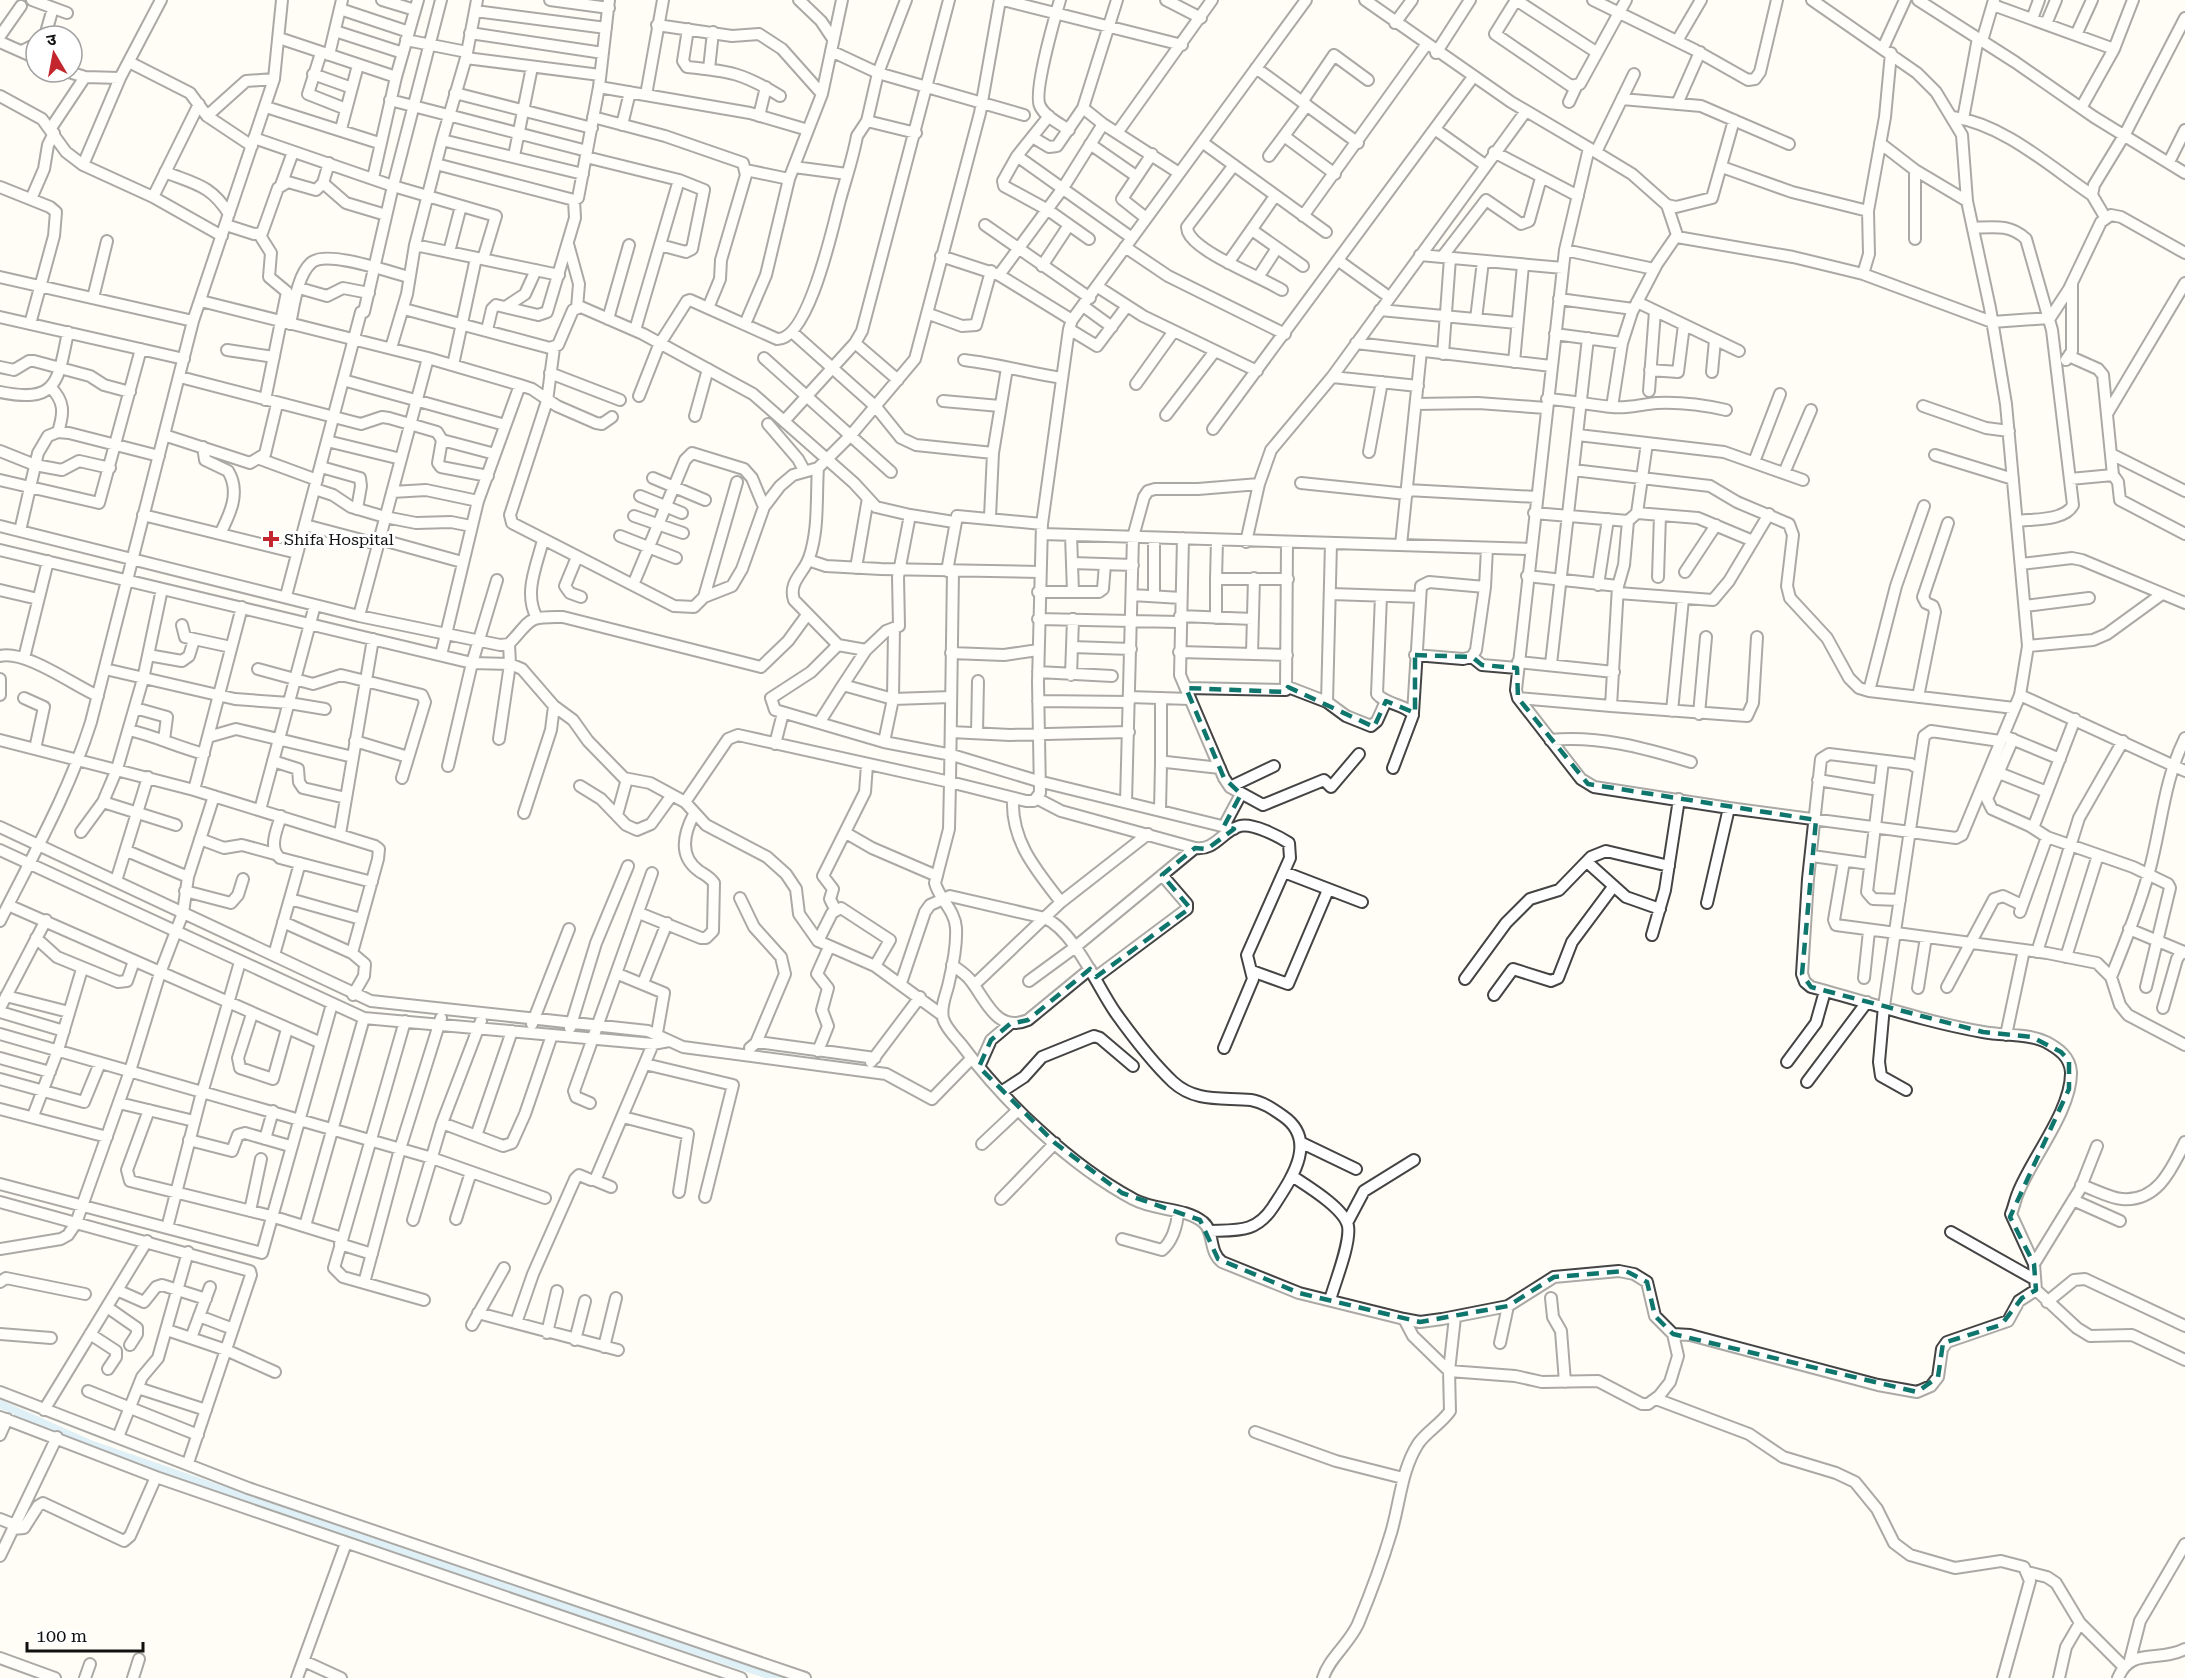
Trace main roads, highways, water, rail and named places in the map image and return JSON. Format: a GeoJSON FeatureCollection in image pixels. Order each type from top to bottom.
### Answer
{"type":"FeatureCollection","features":[{"type":"Feature","properties":{"kind":"waterway"},"geometry":{"type":"LineString","coordinates":[[0,1404],[90,1444],[777,1678]]}},
{"type":"Feature","properties":{"kind":"place","name":"Shifa Hospital"},"geometry":{"type":"Point","coordinates":[271,539]}}]}
